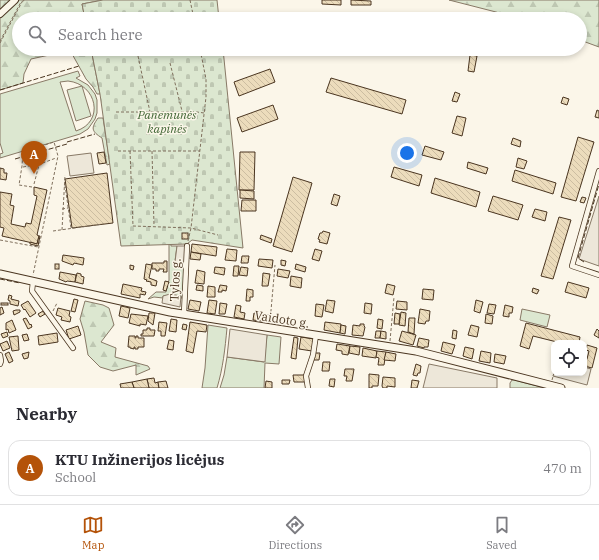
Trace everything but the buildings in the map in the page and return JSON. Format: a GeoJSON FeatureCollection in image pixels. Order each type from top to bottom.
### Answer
{"type":"FeatureCollection","features":[{"type":"Feature","properties":{"kind":"main road","name":"Vaidoto g."},"geometry":{"type":"LineString","coordinates":[[0,274],[184,314],[416,351],[561,388]]}},
{"type":"Feature","properties":{"kind":"street"},"geometry":{"type":"LineString","coordinates":[[0,14],[15,0]]}},
{"type":"Feature","properties":{"kind":"street"},"geometry":{"type":"LineString","coordinates":[[599,171],[572,266],[599,275]]}},
{"type":"Feature","properties":{"kind":"street","name":"Tylos g."},"geometry":{"type":"LineString","coordinates":[[184,314],[187,246]]}},
{"type":"Feature","properties":{"kind":"street"},"geometry":{"type":"LineString","coordinates":[[32,281],[32,291],[73,348]]}},
{"type":"Feature","properties":{"kind":"street"},"geometry":{"type":"LineString","coordinates":[[308,388],[306,376],[313,355],[316,335]]}},
{"type":"Feature","properties":{"kind":"street"},"geometry":{"type":"LineString","coordinates":[[0,355],[2,361],[0,364]]}},
{"type":"Feature","properties":{"kind":"path"},"geometry":{"type":"LineString","coordinates":[[15,12],[21,2],[25,0]]}},
{"type":"Feature","properties":{"kind":"path"},"geometry":{"type":"LineString","coordinates":[[190,0],[193,12]]}},
{"type":"Feature","properties":{"kind":"path"},"geometry":{"type":"LineString","coordinates":[[17,12],[23,1]]}},
{"type":"Feature","properties":{"kind":"path"},"geometry":{"type":"LineString","coordinates":[[0,40],[12,18]]}},
{"type":"Feature","properties":{"kind":"path"},"geometry":{"type":"LineString","coordinates":[[0,43],[12,21]]}},
{"type":"Feature","properties":{"kind":"path"},"geometry":{"type":"LineString","coordinates":[[138,56],[150,112]]}},
{"type":"Feature","properties":{"kind":"path"},"geometry":{"type":"LineString","coordinates":[[187,246],[191,228],[206,97],[206,79],[201,56]]}},
{"type":"Feature","properties":{"kind":"path"},"geometry":{"type":"LineString","coordinates":[[170,63],[182,112]]}},
{"type":"Feature","properties":{"kind":"path"},"geometry":{"type":"LineString","coordinates":[[116,112],[204,113]]}},
{"type":"Feature","properties":{"kind":"path"},"geometry":{"type":"LineString","coordinates":[[32,187],[19,185],[23,152],[54,142],[58,156],[38,245],[32,281]]}},
{"type":"Feature","properties":{"kind":"path"},"geometry":{"type":"LineString","coordinates":[[118,151],[200,151]]}},
{"type":"Feature","properties":{"kind":"path"},"geometry":{"type":"LineString","coordinates":[[130,151],[133,226],[191,228],[218,235]]}},
{"type":"Feature","properties":{"kind":"path"},"geometry":{"type":"LineString","coordinates":[[152,151],[154,227]]}},
{"type":"Feature","properties":{"kind":"path"},"geometry":{"type":"LineString","coordinates":[[23,158],[45,154],[38,156],[45,155],[39,159],[46,157],[46,159],[40,160],[34,184]]}},
{"type":"Feature","properties":{"kind":"path"},"geometry":{"type":"LineString","coordinates":[[22,167],[40,164],[57,158]]}},
{"type":"Feature","properties":{"kind":"path"},"geometry":{"type":"LineString","coordinates":[[62,230],[65,175]]}},
{"type":"Feature","properties":{"kind":"path"},"geometry":{"type":"LineString","coordinates":[[64,185],[66,185],[71,229]]}},
{"type":"Feature","properties":{"kind":"path"},"geometry":{"type":"LineString","coordinates":[[62,209],[69,208]]}},
{"type":"Feature","properties":{"kind":"path"},"geometry":{"type":"LineString","coordinates":[[53,231],[103,224]]}},
{"type":"Feature","properties":{"kind":"path"},"geometry":{"type":"LineString","coordinates":[[0,240],[38,245]]}},
{"type":"Feature","properties":{"kind":"path"},"geometry":{"type":"LineString","coordinates":[[270,328],[275,264]]}},
{"type":"Feature","properties":{"kind":"path"},"geometry":{"type":"LineString","coordinates":[[390,346],[394,297]]}},
{"type":"Feature","properties":{"kind":"path"},"geometry":{"type":"LineString","coordinates":[[49,314],[53,311],[57,303]]}},
{"type":"Feature","properties":{"kind":"green space"},"geometry":{"type":"Polygon","coordinates":[[[0,0],[103,0],[82,4],[84,12],[12,12],[12,56],[45,56],[31,59],[24,74],[23,83],[0,90],[0,0]]]}},
{"type":"Feature","properties":{"kind":"green space"},"geometry":{"type":"Polygon","coordinates":[[[103,0],[217,0],[218,12],[84,12],[82,4],[103,0]]]}},
{"type":"Feature","properties":{"kind":"green space"},"geometry":{"type":"Polygon","coordinates":[[[449,0],[599,0],[599,47],[587,43],[587,12],[496,12],[449,0]]]}},
{"type":"Feature","properties":{"kind":"green space"},"geometry":{"type":"Polygon","coordinates":[[[73,56],[92,56],[100,94],[97,94],[86,79],[73,56]]]}},
{"type":"Feature","properties":{"kind":"green space","name":"Panemunės kapinės"},"geometry":{"type":"Polygon","coordinates":[[[92,56],[224,56],[243,248],[192,240],[187,244],[121,246],[100,94],[92,56]]]}},
{"type":"Feature","properties":{"kind":"green space"},"geometry":{"type":"Polygon","coordinates":[[[78,71],[80,76],[76,78],[88,85],[95,94],[97,100],[97,113],[88,129],[80,134],[0,158],[0,154],[3,153],[0,143],[0,94],[78,71]],[[68,81],[60,82],[76,131],[85,126],[91,120],[94,112],[94,104],[91,96],[86,89],[78,84],[68,81]]]}},
{"type":"Feature","properties":{"kind":"green space"},"geometry":{"type":"Polygon","coordinates":[[[82,86],[91,116],[76,121],[67,90],[82,86]]]}},
{"type":"Feature","properties":{"kind":"green space"},"geometry":{"type":"Polygon","coordinates":[[[98,118],[103,118],[110,164],[107,165],[102,138],[93,129],[98,118]]]}},
{"type":"Feature","properties":{"kind":"green space"},"geometry":{"type":"Polygon","coordinates":[[[169,244],[171,244],[171,246],[177,246],[175,261],[184,269],[183,298],[181,298],[181,296],[163,296],[163,298],[154,297],[148,299],[156,292],[166,292],[169,280],[169,244]]]}},
{"type":"Feature","properties":{"kind":"green space"},"geometry":{"type":"Polygon","coordinates":[[[85,301],[109,308],[114,325],[101,342],[116,348],[115,357],[148,366],[150,369],[136,375],[136,365],[113,371],[100,367],[88,355],[80,319],[85,301]]]}},
{"type":"Feature","properties":{"kind":"green space"},"geometry":{"type":"Polygon","coordinates":[[[522,309],[550,315],[547,327],[520,320],[522,309]]]}},
{"type":"Feature","properties":{"kind":"green space"},"geometry":{"type":"Polygon","coordinates":[[[208,325],[227,328],[225,351],[217,388],[202,388],[208,325]]]}},
{"type":"Feature","properties":{"kind":"green space"},"geometry":{"type":"Polygon","coordinates":[[[267,335],[281,337],[279,364],[265,363],[264,388],[220,388],[227,357],[264,362],[267,335]]]}},
{"type":"Feature","properties":{"kind":"green space"},"geometry":{"type":"Polygon","coordinates":[[[512,380],[545,388],[510,388],[510,383],[512,380]]]}},
{"type":"Feature","properties":{"kind":"shaded area"},"geometry":{"type":"Polygon","coordinates":[[[91,153],[94,173],[70,176],[67,156],[91,153]]]}},
{"type":"Feature","properties":{"kind":"shaded area"},"geometry":{"type":"Polygon","coordinates":[[[599,196],[599,266],[579,259],[599,196]]]}},
{"type":"Feature","properties":{"kind":"shaded area"},"geometry":{"type":"Polygon","coordinates":[[[177,246],[187,246],[186,271],[175,262],[177,246]]]}},
{"type":"Feature","properties":{"kind":"shaded area"},"geometry":{"type":"Polygon","coordinates":[[[170,294],[181,296],[180,307],[162,303],[163,296],[170,294]]]}},
{"type":"Feature","properties":{"kind":"shaded area"},"geometry":{"type":"Polygon","coordinates":[[[230,329],[267,335],[265,362],[227,357],[230,329]]]}},
{"type":"Feature","properties":{"kind":"shaded area"},"geometry":{"type":"Polygon","coordinates":[[[429,364],[497,378],[497,388],[423,388],[429,364]]]}},
{"type":"Feature","properties":{"kind":"shaded area"},"geometry":{"type":"Polygon","coordinates":[[[587,368],[591,369],[587,385],[553,376],[587,376],[587,368]]]}},
{"type":"Feature","properties":{"kind":"fence"},"geometry":{"type":"LineString","coordinates":[[0,90],[79,66]]}},
{"type":"Feature","properties":{"kind":"fence"},"geometry":{"type":"LineString","coordinates":[[15,159],[95,134]]}},
{"type":"Feature","properties":{"kind":"fence"},"geometry":{"type":"LineString","coordinates":[[584,262],[578,258],[599,184]]}},
{"type":"Feature","properties":{"kind":"fence"},"geometry":{"type":"LineString","coordinates":[[0,279],[20,283]]}},
{"type":"Feature","properties":{"kind":"place","name":"KTU Inžinerijos licėjus"},"geometry":{"type":"Point","coordinates":[34,174]}}]}
